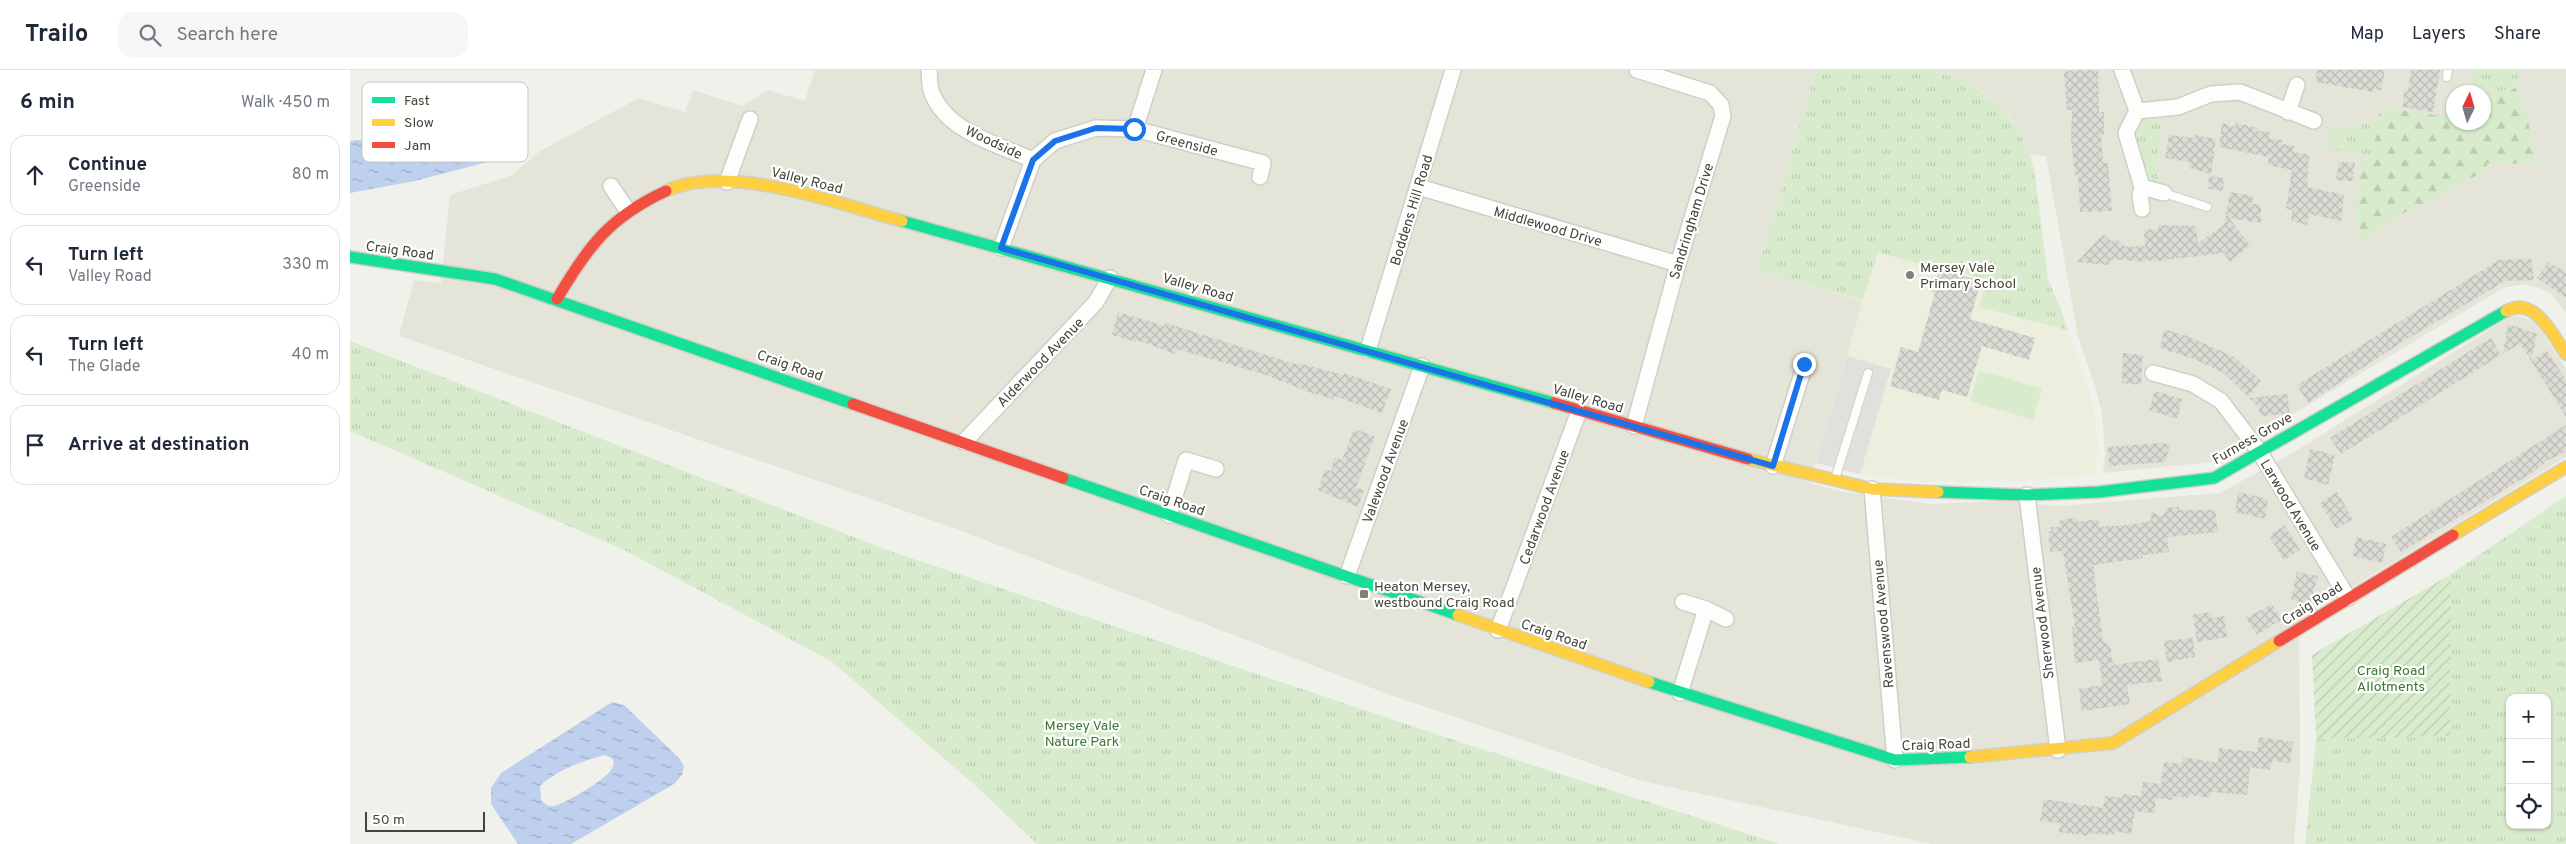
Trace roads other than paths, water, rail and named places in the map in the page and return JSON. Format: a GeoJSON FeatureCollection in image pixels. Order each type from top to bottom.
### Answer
{"type":"FeatureCollection","features":[{"type":"Feature","properties":{"kind":"street","name":"Woodside"},"geometry":{"type":"LineString","coordinates":[[929,70],[932,93],[950,118],[968,133],[1033,160]]}},
{"type":"Feature","properties":{"kind":"street"},"geometry":{"type":"LineString","coordinates":[[1134,129],[1154,70]]}},
{"type":"Feature","properties":{"kind":"street","name":"Boddens Hill Road"},"geometry":{"type":"LineString","coordinates":[[1368,350],[1454,70]]}},
{"type":"Feature","properties":{"kind":"street","name":"Sandringham Drive"},"geometry":{"type":"LineString","coordinates":[[1634,426],[1678,264],[1723,116],[1721,105],[1710,93],[1664,74],[1637,70]]}},
{"type":"Feature","properties":{"kind":"street"},"geometry":{"type":"LineString","coordinates":[[2122,70],[2137,111],[2126,133],[2142,187],[2140,195],[2142,209]]}},
{"type":"Feature","properties":{"kind":"street"},"geometry":{"type":"LineString","coordinates":[[2288,112],[2297,85]]}},
{"type":"Feature","properties":{"kind":"street"},"geometry":{"type":"LineString","coordinates":[[2137,111],[2178,107],[2211,94],[2240,92],[2314,121]]}},
{"type":"Feature","properties":{"kind":"street"},"geometry":{"type":"LineString","coordinates":[[727,182],[750,119]]}},
{"type":"Feature","properties":{"kind":"street","name":"Greenside"},"geometry":{"type":"LineString","coordinates":[[1001,248],[1033,160],[1055,141],[1096,128],[1134,129],[1261,170]]}},
{"type":"Feature","properties":{"kind":"street","name":"Valley Road"},"geometry":{"type":"LineString","coordinates":[[557,299],[582,257],[602,232],[627,210],[646,198],[681,185],[727,182],[770,185],[1368,350],[1773,466],[1872,489]]}},
{"type":"Feature","properties":{"kind":"street"},"geometry":{"type":"LineString","coordinates":[[611,186],[627,210]]}},
{"type":"Feature","properties":{"kind":"street","name":"Middlewood Drive"},"geometry":{"type":"LineString","coordinates":[[1419,187],[1678,264]]}},
{"type":"Feature","properties":{"kind":"street"},"geometry":{"type":"LineString","coordinates":[[2142,187],[2164,193]]}},
{"type":"Feature","properties":{"kind":"street","name":"Craig Road"},"geometry":{"type":"LineString","coordinates":[[350,258],[495,279],[557,299],[1680,693],[1895,760],[1945,760],[2113,743],[2348,598],[2566,467]]}},
{"type":"Feature","properties":{"kind":"street","name":"Alderwood Avenue"},"geometry":{"type":"LineString","coordinates":[[964,442],[1096,302],[1110,278]]}},
{"type":"Feature","properties":{"kind":"street","name":"Furness Grove"},"geometry":{"type":"LineString","coordinates":[[1872,489],[2027,496],[2099,492],[2214,478],[2511,308],[2528,308],[2541,318],[2566,354]]}},
{"type":"Feature","properties":{"kind":"street"},"geometry":{"type":"LineString","coordinates":[[1773,466],[1804,364]]}},
{"type":"Feature","properties":{"kind":"street","name":"Valewood Avenue"},"geometry":{"type":"LineString","coordinates":[[1347,576],[1422,366]]}},
{"type":"Feature","properties":{"kind":"street","name":"Larwood Avenue"},"geometry":{"type":"LineString","coordinates":[[2153,373],[2193,384],[2221,401],[2259,451],[2348,598]]}},
{"type":"Feature","properties":{"kind":"street","name":"Cedarwood Avenue"},"geometry":{"type":"LineString","coordinates":[[1498,630],[1580,411]]}},
{"type":"Feature","properties":{"kind":"street"},"geometry":{"type":"LineString","coordinates":[[1169,515],[1186,460],[1216,470]]}},
{"type":"Feature","properties":{"kind":"street","name":"Ravenswood Avenue"},"geometry":{"type":"LineString","coordinates":[[1872,489],[1895,760]]}},
{"type":"Feature","properties":{"kind":"street","name":"Sherwood Avenue"},"geometry":{"type":"LineString","coordinates":[[2027,496],[2058,750]]}},
{"type":"Feature","properties":{"kind":"street"},"geometry":{"type":"LineString","coordinates":[[1683,602],[1706,609],[1726,620]]}},
{"type":"Feature","properties":{"kind":"street"},"geometry":{"type":"LineString","coordinates":[[1680,693],[1706,609]]}},
{"type":"Feature","properties":{"kind":"lane"},"geometry":{"type":"LineString","coordinates":[[2164,193],[2207,207]]}},
{"type":"Feature","properties":{"kind":"lane"},"geometry":{"type":"LineString","coordinates":[[1835,480],[1868,373]]}},
{"type":"Feature","properties":{"kind":"water"},"geometry":{"type":"Polygon","coordinates":[[[362,140],[362,162],[487,162],[415,181],[350,193],[350,141],[362,140]]]}},
{"type":"Feature","properties":{"kind":"water"},"geometry":{"type":"Polygon","coordinates":[[[612,702],[624,705],[679,758],[684,766],[682,775],[674,784],[571,844],[518,844],[491,804],[491,788],[501,773],[612,702]],[[605,755],[579,763],[554,775],[540,786],[541,800],[548,806],[554,806],[576,796],[607,774],[613,767],[613,759],[605,755]]]}},
{"type":"Feature","properties":{"kind":"place","name":"Mersey Vale Primary School"},"geometry":{"type":"Point","coordinates":[1910,275]}},
{"type":"Feature","properties":{"kind":"place","name":"Heaton Mersey, westbound Craig Road"},"geometry":{"type":"Point","coordinates":[1364,594]}},
{"type":"Feature","properties":{"kind":"park label","name":"Craig Road Allotments"},"geometry":{"type":"Point","coordinates":[2391,678]}},
{"type":"Feature","properties":{"kind":"park label","name":"Mersey Vale Nature Park"},"geometry":{"type":"Point","coordinates":[1082,734]}}]}
